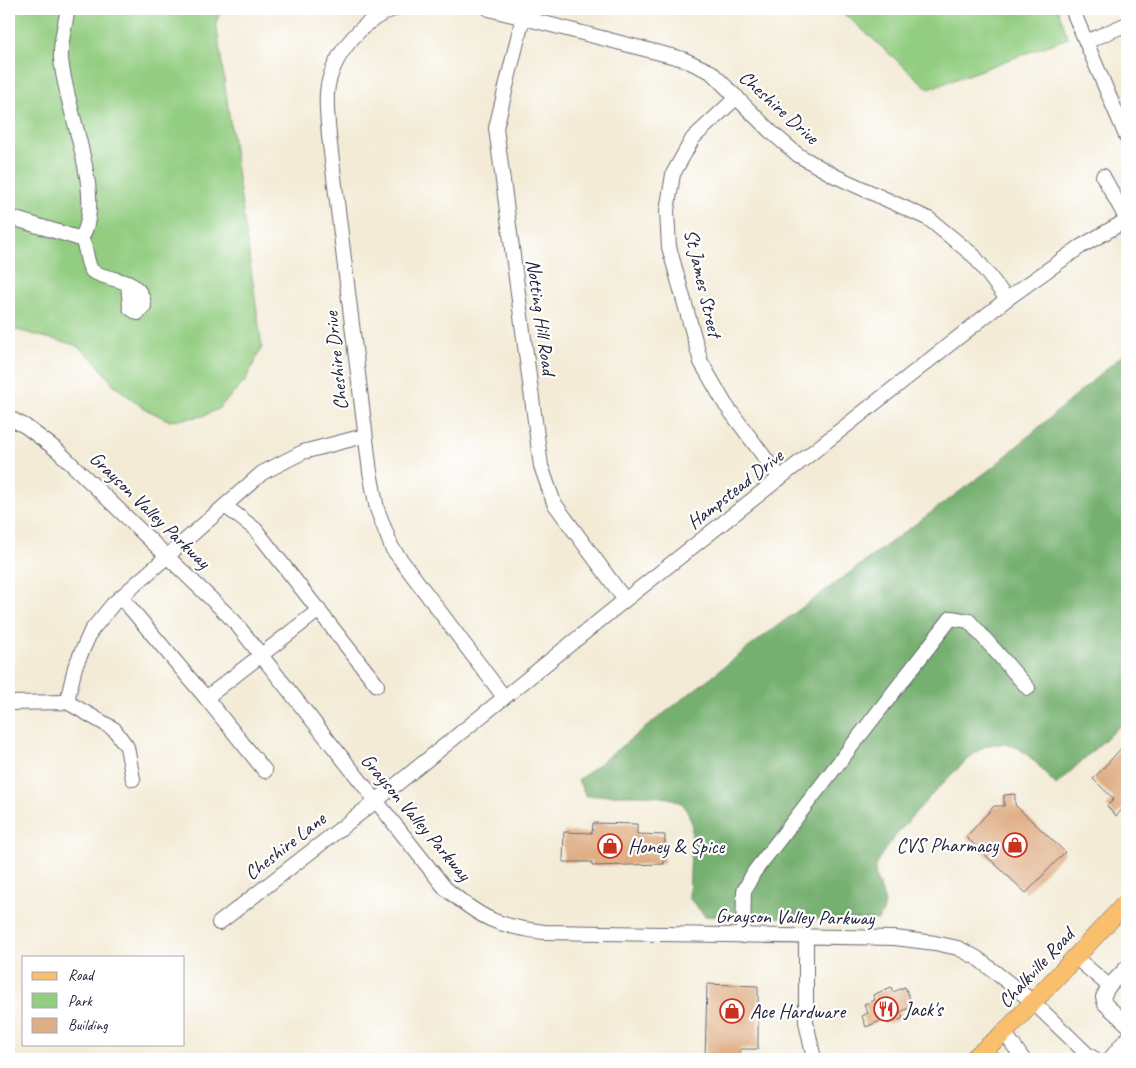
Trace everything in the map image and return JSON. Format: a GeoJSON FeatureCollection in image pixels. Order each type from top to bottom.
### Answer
{"type":"FeatureCollection","features":[{"type":"Feature","properties":{"kind":"main road","name":"Chalkville Road"},"geometry":{"type":"LineString","coordinates":[[972,1059],[1004,1032],[1075,957],[1125,909]]}},
{"type":"Feature","properties":{"kind":"street"},"geometry":{"type":"LineString","coordinates":[[68,9],[61,58],[88,188],[89,222],[81,239]]}},
{"type":"Feature","properties":{"kind":"street","name":"Cheshire Drive"},"geometry":{"type":"LineString","coordinates":[[394,9],[372,19],[350,41],[335,65],[327,92],[329,136],[364,436],[377,509],[392,548],[504,697]]}},
{"type":"Feature","properties":{"kind":"street","name":"Cheshire Drive"},"geometry":{"type":"LineString","coordinates":[[489,9],[683,58],[711,72],[770,131],[798,155],[834,176],[929,219],[974,256],[1007,299]]}},
{"type":"Feature","properties":{"kind":"street"},"geometry":{"type":"LineString","coordinates":[[1072,9],[1127,138]]}},
{"type":"Feature","properties":{"kind":"street","name":"Notting Hill Road"},"geometry":{"type":"LineString","coordinates":[[523,17],[496,128],[541,466],[554,503],[625,600]]}},
{"type":"Feature","properties":{"kind":"street"},"geometry":{"type":"LineString","coordinates":[[1086,42],[1127,24]]}},
{"type":"Feature","properties":{"kind":"street","name":"St James Street"},"geometry":{"type":"LineString","coordinates":[[737,96],[693,138],[673,174],[667,211],[669,247],[701,362],[725,404],[780,478]]}},
{"type":"Feature","properties":{"kind":"street"},"geometry":{"type":"LineString","coordinates":[[1104,176],[1127,220]]}},
{"type":"Feature","properties":{"kind":"street"},"geometry":{"type":"LineString","coordinates":[[9,217],[81,239],[92,270],[128,282]]}},
{"type":"Feature","properties":{"kind":"street","name":"Hampstead Drive"},"geometry":{"type":"LineString","coordinates":[[376,801],[625,600],[1007,299],[1080,246],[1127,220]]}},
{"type":"Feature","properties":{"kind":"street","name":"Grayson Valley Parkway"},"geometry":{"type":"LineString","coordinates":[[9,418],[25,426],[58,450],[170,556],[234,620],[446,888],[470,908],[496,923],[544,932],[894,938],[958,948],[977,958],[1033,1002],[1087,1054],[1096,1059]]}},
{"type":"Feature","properties":{"kind":"street"},"geometry":{"type":"LineString","coordinates":[[67,702],[75,667],[91,631],[121,597],[262,474],[303,452],[364,436]]}},
{"type":"Feature","properties":{"kind":"street"},"geometry":{"type":"LineString","coordinates":[[225,506],[255,529],[377,686]]}},
{"type":"Feature","properties":{"kind":"street"},"geometry":{"type":"LineString","coordinates":[[121,597],[265,771]]}},
{"type":"Feature","properties":{"kind":"street"},"geometry":{"type":"LineString","coordinates":[[206,698],[319,610]]}},
{"type":"Feature","properties":{"kind":"street"},"geometry":{"type":"LineString","coordinates":[[743,936],[744,891],[754,872],[951,618],[969,621],[1028,688]]}},
{"type":"Feature","properties":{"kind":"street"},"geometry":{"type":"LineString","coordinates":[[9,703],[67,702],[114,729],[127,748],[133,779]]}},
{"type":"Feature","properties":{"kind":"street","name":"Cheshire Lane"},"geometry":{"type":"LineString","coordinates":[[219,923],[376,801]]}},
{"type":"Feature","properties":{"kind":"street"},"geometry":{"type":"LineString","coordinates":[[806,937],[806,1022],[814,1059]]}},
{"type":"Feature","properties":{"kind":"street"},"geometry":{"type":"LineString","coordinates":[[1075,957],[1109,986]]}},
{"type":"Feature","properties":{"kind":"street"},"geometry":{"type":"LineString","coordinates":[[1127,967],[1109,986],[1103,997],[1105,1004],[1127,1024]]}},
{"type":"Feature","properties":{"kind":"street"},"geometry":{"type":"LineString","coordinates":[[1004,1032],[1023,1059]]}},
{"type":"Feature","properties":{"kind":"street"},"geometry":{"type":"LineString","coordinates":[[1110,1059],[1127,1038]]}},
{"type":"Feature","properties":{"kind":"green space"},"geometry":{"type":"Polygon","coordinates":[[[9,9],[222,9],[216,22],[262,347],[244,383],[218,409],[203,416],[170,421],[143,408],[114,385],[93,358],[75,345],[9,328],[9,9]]]}},
{"type":"Feature","properties":{"kind":"green space"},"geometry":{"type":"Polygon","coordinates":[[[833,9],[1058,9],[1068,38],[929,89],[848,17],[833,9]]]}},
{"type":"Feature","properties":{"kind":"green space"},"geometry":{"type":"Polygon","coordinates":[[[1127,351],[1127,719],[1056,785],[1040,767],[1015,747],[1001,744],[991,745],[982,748],[972,756],[942,784],[883,852],[875,870],[885,905],[878,920],[705,916],[689,898],[692,824],[683,805],[673,799],[662,797],[586,796],[578,780],[769,632],[993,467],[1127,351]]]}},
{"type":"Feature","properties":{"kind":"building"},"geometry":{"type":"Polygon","coordinates":[[[1127,742],[1127,804],[1116,816],[1107,806],[1114,799],[1093,779],[1127,742]]]}},
{"type":"Feature","properties":{"kind":"building","name":"CVS Pharmacy"},"geometry":{"type":"Polygon","coordinates":[[[1015,794],[1015,805],[1065,852],[1026,893],[966,837],[994,806],[1004,806],[1004,795],[1015,794]]]}},
{"type":"Feature","properties":{"kind":"building","name":"Honey & Spice"},"geometry":{"type":"Polygon","coordinates":[[[593,823],[637,824],[637,834],[665,835],[664,864],[592,866],[592,862],[563,862],[564,832],[592,833],[593,823]]]}},
{"type":"Feature","properties":{"kind":"building","name":"Ace Hardware"},"geometry":{"type":"Polygon","coordinates":[[[707,984],[758,986],[758,1049],[740,1049],[740,1059],[705,1059],[707,984]]]}},
{"type":"Feature","properties":{"kind":"building","name":"Jack's"},"geometry":{"type":"Polygon","coordinates":[[[891,987],[893,992],[905,987],[913,1006],[900,1012],[903,1018],[888,1024],[885,1019],[866,1027],[862,1016],[868,1013],[864,1004],[875,1000],[873,995],[891,987]]]}},
{"type":"Feature","properties":{"kind":"place","name":"CVS Pharmacy"},"geometry":{"type":"Point","coordinates":[1015,845]}},
{"type":"Feature","properties":{"kind":"place","name":"Honey & Spice"},"geometry":{"type":"Point","coordinates":[610,846]}},
{"type":"Feature","properties":{"kind":"place","name":"Jack's"},"geometry":{"type":"Point","coordinates":[886,1009]}},
{"type":"Feature","properties":{"kind":"place","name":"Ace Hardware"},"geometry":{"type":"Point","coordinates":[732,1011]}}]}
